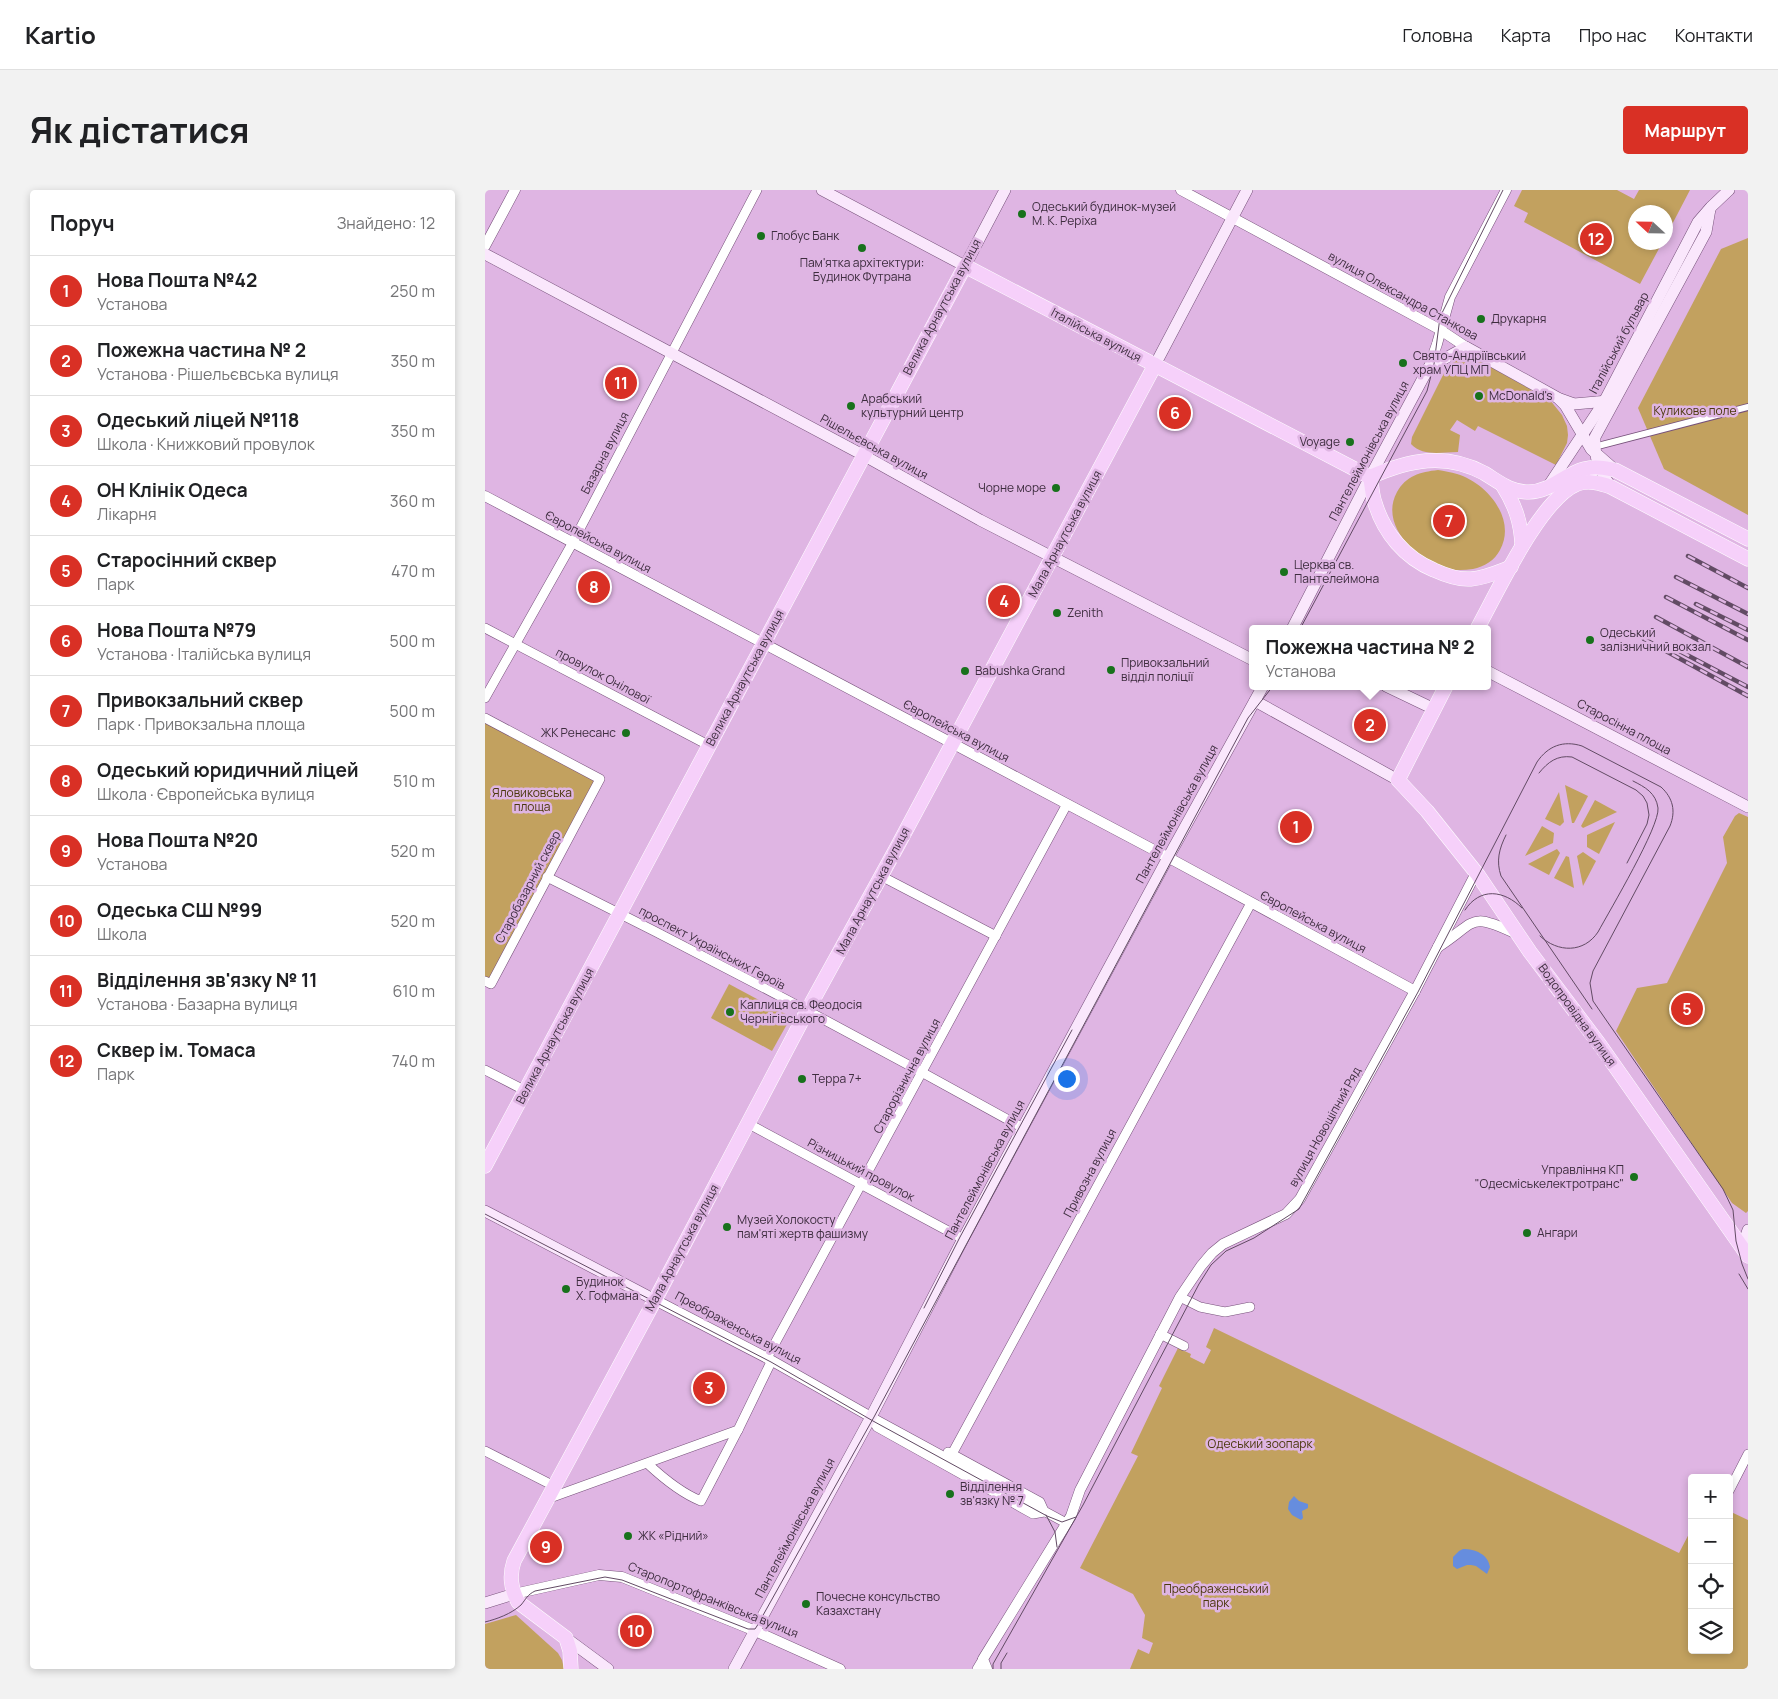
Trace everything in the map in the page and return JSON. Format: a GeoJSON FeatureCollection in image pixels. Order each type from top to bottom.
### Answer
{"type":"FeatureCollection","features":[{"type":"Feature","properties":{"kind":"main road","name":"Італійська вулиця"},"geometry":{"type":"LineString","coordinates":[[822,190],[1370,477]]}},
{"type":"Feature","properties":{"kind":"main road","name":"Велика Арнаутська вулиця"},"geometry":{"type":"LineString","coordinates":[[485,1166],[1005,190]]}},
{"type":"Feature","properties":{"kind":"main road","name":"Мала Арнаутська вулиця"},"geometry":{"type":"LineString","coordinates":[[515,1594],[511,1576],[514,1561],[655,1300],[807,1011],[1052,558],[1247,190]]}},
{"type":"Feature","properties":{"kind":"main road","name":"Італійський бульвар"},"geometry":{"type":"LineString","coordinates":[[1547,488],[1604,402],[1698,222],[1729,190]]}},
{"type":"Feature","properties":{"kind":"main road","name":"Італійський бульвар"},"geometry":{"type":"LineString","coordinates":[[1595,454],[1595,436],[1706,232],[1711,207]]}},
{"type":"Feature","properties":{"kind":"main road","name":"Рішельєвська вулиця"},"geometry":{"type":"LineString","coordinates":[[485,254],[863,455],[944,501],[1249,658]]}},
{"type":"Feature","properties":{"kind":"main road"},"geometry":{"type":"LineString","coordinates":[[1429,367],[1466,347]]}},
{"type":"Feature","properties":{"kind":"main road","name":"вулиця Олександра Станкова"},"geometry":{"type":"LineString","coordinates":[[1466,347],[1558,398],[1565,405],[1595,454],[1611,487]]}},
{"type":"Feature","properties":{"kind":"main road","name":"Пантелеймонівська вулиця"},"geometry":{"type":"LineString","coordinates":[[1294,625],[1429,367]]}},
{"type":"Feature","properties":{"kind":"main road"},"geometry":{"type":"LineString","coordinates":[[1558,398],[1575,404],[1616,400]]}},
{"type":"Feature","properties":{"kind":"main road"},"geometry":{"type":"LineString","coordinates":[[1511,567],[1488,576],[1468,579],[1443,574],[1422,566],[1407,555],[1387,529],[1375,504],[1370,477],[1392,467],[1410,462],[1428,460],[1449,461],[1467,466],[1503,486],[1520,492],[1530,492],[1547,488],[1576,472],[1595,454],[1615,470],[1748,539]]}},
{"type":"Feature","properties":{"kind":"main road"},"geometry":{"type":"LineString","coordinates":[[1479,625],[1522,545],[1556,500],[1577,484],[1594,482],[1611,487],[1748,560]]}},
{"type":"Feature","properties":{"kind":"main road"},"geometry":{"type":"LineString","coordinates":[[1503,486],[1517,510],[1521,527],[1522,545]]}},
{"type":"Feature","properties":{"kind":"main road","name":"Старосінна площа"},"geometry":{"type":"LineString","coordinates":[[1491,673],[1748,807]]}},
{"type":"Feature","properties":{"kind":"main road","name":"Пантелеймонівська вулиця"},"geometry":{"type":"LineString","coordinates":[[734,1669],[1168,858],[1261,690]]}},
{"type":"Feature","properties":{"kind":"main road"},"geometry":{"type":"LineString","coordinates":[[1394,690],[1434,709]]}},
{"type":"Feature","properties":{"kind":"main road"},"geometry":{"type":"LineString","coordinates":[[1255,701],[1398,780],[1444,690]]}},
{"type":"Feature","properties":{"kind":"main road","name":"Водопровідна вулиця"},"geometry":{"type":"LineString","coordinates":[[1398,780],[1427,811],[1476,873],[1518,935],[1600,1045],[1745,1252]]}},
{"type":"Feature","properties":{"kind":"main road","name":"Преображенська вулиця"},"geometry":{"type":"LineString","coordinates":[[485,1210],[655,1300]]}},
{"type":"Feature","properties":{"kind":"main road"},"geometry":{"type":"LineString","coordinates":[[1745,1252],[1748,1230]]}},
{"type":"Feature","properties":{"kind":"main road"},"geometry":{"type":"LineString","coordinates":[[515,1594],[518,1602],[608,1669]]}},
{"type":"Feature","properties":{"kind":"main road","name":"Старопортофранківська вулиця"},"geometry":{"type":"LineString","coordinates":[[485,1603],[515,1594]]}},
{"type":"Feature","properties":{"kind":"main road"},"geometry":{"type":"LineString","coordinates":[[566,1638],[570,1651],[571,1669]]}},
{"type":"Feature","properties":{"kind":"street"},"geometry":{"type":"LineString","coordinates":[[485,246],[515,190]]}},
{"type":"Feature","properties":{"kind":"street","name":"Базарна вулиця"},"geometry":{"type":"LineString","coordinates":[[485,698],[573,542],[757,190]]}},
{"type":"Feature","properties":{"kind":"street","name":"вулиця Олександра Станкова"},"geometry":{"type":"LineString","coordinates":[[1181,190],[1441,331],[1466,347]]}},
{"type":"Feature","properties":{"kind":"street","name":"Пантелеймонівська вулиця"},"geometry":{"type":"LineString","coordinates":[[1429,367],[1451,297],[1506,190]]}},
{"type":"Feature","properties":{"kind":"street"},"geometry":{"type":"LineString","coordinates":[[1595,454],[1748,407]]}},
{"type":"Feature","properties":{"kind":"street","name":"Європейська вулиця"},"geometry":{"type":"LineString","coordinates":[[485,496],[1415,990]]}},
{"type":"Feature","properties":{"kind":"street","name":"провулок Онілової"},"geometry":{"type":"LineString","coordinates":[[485,628],[710,746]]}},
{"type":"Feature","properties":{"kind":"street","name":"Старобазарний сквер"},"geometry":{"type":"LineString","coordinates":[[485,718],[600,779],[491,984],[485,981]]}},
{"type":"Feature","properties":{"kind":"street","name":"Старорізнична вулиця"},"geometry":{"type":"LineString","coordinates":[[738,1430],[771,1362],[767,1358],[1067,804]]}},
{"type":"Feature","properties":{"kind":"street","name":"вулиця Новощіпний Ряд"},"geometry":{"type":"LineString","coordinates":[[1066,1524],[1080,1490],[1193,1276],[1212,1253],[1223,1244],[1286,1214],[1300,1199],[1415,990],[1476,873]]}},
{"type":"Feature","properties":{"kind":"street"},"geometry":{"type":"LineString","coordinates":[[881,876],[996,936]]}},
{"type":"Feature","properties":{"kind":"street","name":"проспект Українських Героїв"},"geometry":{"type":"LineString","coordinates":[[547,878],[807,1011],[1023,1128]]}},
{"type":"Feature","properties":{"kind":"street","name":"Привозна вулиця"},"geometry":{"type":"LineString","coordinates":[[952,1454],[1251,903]]}},
{"type":"Feature","properties":{"kind":"street","name":"вулиця Новощіпний Ряд"},"geometry":{"type":"LineString","coordinates":[[1437,948],[1465,926],[1477,921],[1490,921],[1518,935]]}},
{"type":"Feature","properties":{"kind":"street"},"geometry":{"type":"LineString","coordinates":[[485,1070],[526,1092]]}},
{"type":"Feature","properties":{"kind":"street","name":"Різницький провулок"},"geometry":{"type":"LineString","coordinates":[[747,1123],[963,1239]]}},
{"type":"Feature","properties":{"kind":"street"},"geometry":{"type":"LineString","coordinates":[[1182,1298],[1200,1307],[1225,1312],[1250,1307]]}},
{"type":"Feature","properties":{"kind":"street","name":"Преображенська вулиця"},"geometry":{"type":"LineString","coordinates":[[655,1300],[767,1358],[1066,1524]]}},
{"type":"Feature","properties":{"kind":"street"},"geometry":{"type":"LineString","coordinates":[[1162,1335],[1184,1346]]}},
{"type":"Feature","properties":{"kind":"street","name":"Преображенська вулиця"},"geometry":{"type":"LineString","coordinates":[[871,1416],[882,1417],[1040,1502],[1044,1512]]}},
{"type":"Feature","properties":{"kind":"street"},"geometry":{"type":"LineString","coordinates":[[547,1499],[738,1430]]}},
{"type":"Feature","properties":{"kind":"street"},"geometry":{"type":"LineString","coordinates":[[648,1464],[661,1476],[693,1498],[701,1501],[738,1430]]}},
{"type":"Feature","properties":{"kind":"street"},"geometry":{"type":"LineString","coordinates":[[485,1452],[554,1486]]}},
{"type":"Feature","properties":{"kind":"street"},"geometry":{"type":"LineString","coordinates":[[1733,1483],[1748,1454]]}},
{"type":"Feature","properties":{"kind":"street"},"geometry":{"type":"LineString","coordinates":[[977,1669],[985,1664],[1066,1524]]}},
{"type":"Feature","properties":{"kind":"street","name":"Старопортофранківська вулиця"},"geometry":{"type":"LineString","coordinates":[[515,1594],[599,1575],[622,1577],[755,1630],[839,1669]]}},
{"type":"Feature","properties":{"kind":"green space"},"geometry":{"type":"Polygon","coordinates":[[[1522,190],[1617,190],[1634,199],[1639,190],[1690,190],[1673,223],[1673,205],[1628,205],[1628,250],[1658,250],[1640,284],[1524,222],[1528,213],[1514,206],[1522,190]]]}},
{"type":"Feature","properties":{"kind":"green space","name":"Куликове поле"},"geometry":{"type":"Polygon","coordinates":[[[1748,238],[1748,515],[1664,469],[1638,408],[1721,249],[1748,238]]]}},
{"type":"Feature","properties":{"kind":"green space"},"geometry":{"type":"Polygon","coordinates":[[[1463,359],[1480,361],[1550,400],[1562,415],[1567,426],[1568,435],[1567,443],[1556,465],[1478,426],[1475,431],[1457,420],[1450,430],[1460,435],[1458,452],[1439,453],[1421,451],[1411,444],[1412,437],[1447,367],[1455,361],[1463,359]]]}},
{"type":"Feature","properties":{"kind":"green space"},"geometry":{"type":"Polygon","coordinates":[[[1438,470],[1457,474],[1479,485],[1496,504],[1502,515],[1505,526],[1500,550],[1492,560],[1481,567],[1456,570],[1435,564],[1413,549],[1397,528],[1393,517],[1393,504],[1397,492],[1405,482],[1414,476],[1438,470]]]}},
{"type":"Feature","properties":{"kind":"green space","name":"Яловиковська площа"},"geometry":{"type":"Polygon","coordinates":[[[485,718],[600,779],[491,984],[485,981],[485,718]]]}},
{"type":"Feature","properties":{"kind":"green space"},"geometry":{"type":"Polygon","coordinates":[[[1565,785],[1588,796],[1574,823],[1572,823],[1565,785]]]}},
{"type":"Feature","properties":{"kind":"green space"},"geometry":{"type":"Polygon","coordinates":[[[1559,792],[1564,822],[1560,826],[1545,819],[1559,792]]]}},
{"type":"Feature","properties":{"kind":"green space"},"geometry":{"type":"Polygon","coordinates":[[[1595,800],[1617,812],[1583,828],[1581,826],[1595,800]]]}},
{"type":"Feature","properties":{"kind":"green space"},"geometry":{"type":"Polygon","coordinates":[[[1739,813],[1748,817],[1748,1211],[1746,1213],[1732,1203],[1616,1031],[1637,988],[1667,983],[1727,863],[1723,837],[1735,816],[1739,813]]]}},
{"type":"Feature","properties":{"kind":"green space"},"geometry":{"type":"Polygon","coordinates":[[[1615,822],[1599,854],[1587,847],[1587,835],[1615,822]]]}},
{"type":"Feature","properties":{"kind":"green space"},"geometry":{"type":"Polygon","coordinates":[[[1542,826],[1554,833],[1553,843],[1525,856],[1542,826]]]}},
{"type":"Feature","properties":{"kind":"green space"},"geometry":{"type":"Polygon","coordinates":[[[1557,849],[1560,853],[1549,875],[1528,864],[1557,849]]]}},
{"type":"Feature","properties":{"kind":"green space"},"geometry":{"type":"Polygon","coordinates":[[[1583,852],[1596,861],[1583,886],[1577,856],[1583,852]]]}},
{"type":"Feature","properties":{"kind":"green space"},"geometry":{"type":"Polygon","coordinates":[[[1566,856],[1569,857],[1574,888],[1554,878],[1566,856]]]}},
{"type":"Feature","properties":{"kind":"green space"},"geometry":{"type":"Polygon","coordinates":[[[729,984],[791,1017],[772,1051],[711,1018],[729,984]]]}},
{"type":"Feature","properties":{"kind":"green space"},"geometry":{"type":"Polygon","coordinates":[[[1214,1328],[1679,1553],[1688,1536],[1688,1654],[1733,1654],[1733,1513],[1748,1520],[1748,1669],[1130,1669],[1138,1649],[1149,1654],[1153,1643],[1142,1638],[1145,1615],[1133,1594],[1080,1568],[1138,1456],[1131,1453],[1162,1388],[1159,1386],[1178,1348],[1191,1354],[1190,1357],[1204,1364],[1211,1350],[1206,1347],[1214,1328]]]}},
{"type":"Feature","properties":{"kind":"green space"},"geometry":{"type":"Polygon","coordinates":[[[516,1615],[558,1653],[564,1669],[485,1669],[485,1624],[516,1615]]]}},
{"type":"Feature","properties":{"kind":"water"},"geometry":{"type":"Polygon","coordinates":[[[1294,1496],[1299,1501],[1308,1504],[1308,1508],[1302,1511],[1303,1518],[1301,1520],[1292,1515],[1288,1509],[1289,1502],[1294,1496]]]}},
{"type":"Feature","properties":{"kind":"water"},"geometry":{"type":"Polygon","coordinates":[[[1463,1549],[1476,1551],[1487,1559],[1490,1567],[1487,1574],[1476,1566],[1467,1565],[1457,1569],[1453,1566],[1453,1557],[1463,1549]]]}},
{"type":"Feature","properties":{"kind":"tram line"},"geometry":{"type":"LineString","coordinates":[[1302,625],[1427,391],[1434,364],[1440,317],[1503,190]]}},
{"type":"Feature","properties":{"kind":"tram line"},"geometry":{"type":"LineString","coordinates":[[485,1622],[513,1611],[535,1591],[605,1577],[622,1580],[748,1629],[755,1629],[874,1417],[1248,718],[1270,690]]}},
{"type":"Feature","properties":{"kind":"tram line"},"geometry":{"type":"LineString","coordinates":[[993,1669],[993,1664],[1083,1505],[1199,1284],[1211,1265],[1226,1251],[1254,1238],[1299,1209],[1418,992],[1537,762],[1551,748],[1562,744],[1582,746],[1661,787],[1671,800],[1673,815],[1670,826],[1593,971],[1590,983],[1593,1001],[1723,1189],[1733,1210],[1736,1241],[1748,1279]]}},
{"type":"Feature","properties":{"kind":"tram line"},"geometry":{"type":"LineString","coordinates":[[1539,773],[1553,760],[1562,757],[1572,757],[1636,790],[1643,796],[1647,803],[1649,815],[1647,824],[1627,863]]}},
{"type":"Feature","properties":{"kind":"tram line"},"geometry":{"type":"LineString","coordinates":[[1540,936],[1555,946],[1571,948],[1586,944],[1598,932],[1643,849],[1656,818],[1658,808],[1655,798],[1646,788],[1633,781]]}},
{"type":"Feature","properties":{"kind":"tram line"},"geometry":{"type":"LineString","coordinates":[[1506,835],[1499,855],[1501,876],[1592,1009]]}},
{"type":"Feature","properties":{"kind":"tram line"},"geometry":{"type":"LineString","coordinates":[[1465,910],[1478,897],[1492,894],[1508,897],[1522,908]]}},
{"type":"Feature","properties":{"kind":"tram line"},"geometry":{"type":"LineString","coordinates":[[924,1308],[960,1237],[1072,1030]]}},
{"type":"Feature","properties":{"kind":"tram line"},"geometry":{"type":"LineString","coordinates":[[485,1214],[771,1362],[873,1421],[1047,1516],[1062,1522],[1076,1517]]}},
{"type":"Feature","properties":{"kind":"tram line"},"geometry":{"type":"LineString","coordinates":[[1739,1274],[1748,1289]]}},
{"type":"Feature","properties":{"kind":"tram line"},"geometry":{"type":"LineString","coordinates":[[1046,1515],[1055,1532],[1057,1547]]}},
{"type":"Feature","properties":{"kind":"tram line"},"geometry":{"type":"LineString","coordinates":[[1001,1669],[1001,1663],[1007,1653]]}},
{"type":"Feature","properties":{"kind":"railway"},"geometry":{"type":"LineString","coordinates":[[1688,556],[1748,588]]}},
{"type":"Feature","properties":{"kind":"railway"},"geometry":{"type":"LineString","coordinates":[[1676,577],[1748,614]]}},
{"type":"Feature","properties":{"kind":"railway"},"geometry":{"type":"LineString","coordinates":[[1666,597],[1748,640]]}},
{"type":"Feature","properties":{"kind":"railway"},"geometry":{"type":"LineString","coordinates":[[1696,604],[1748,630]]}},
{"type":"Feature","properties":{"kind":"railway"},"geometry":{"type":"LineString","coordinates":[[1656,617],[1748,667]]}},
{"type":"Feature","properties":{"kind":"railway"},"geometry":{"type":"LineString","coordinates":[[1644,639],[1748,696]]}},
{"type":"Feature","properties":{"kind":"railway"},"geometry":{"type":"LineString","coordinates":[[1668,645],[1748,687]]}},
{"type":"Feature","properties":{"kind":"place","name":"Одеський будинок-музей М. К. Реріха"},"geometry":{"type":"Point","coordinates":[1022,214]}},
{"type":"Feature","properties":{"kind":"place","name":"Глобус Банк"},"geometry":{"type":"Point","coordinates":[761,236]}},
{"type":"Feature","properties":{"kind":"place","name":"Сквер ім. Томаса"},"geometry":{"type":"Point","coordinates":[1596,239]}},
{"type":"Feature","properties":{"kind":"place","name":"Пам'ятка архітектури: Будинок Футрана"},"geometry":{"type":"Point","coordinates":[862,248]}},
{"type":"Feature","properties":{"kind":"place","name":"Друкарня"},"geometry":{"type":"Point","coordinates":[1481,319]}},
{"type":"Feature","properties":{"kind":"place","name":"Свято-Андріївський храм УПЦ МП"},"geometry":{"type":"Point","coordinates":[1403,363]}},
{"type":"Feature","properties":{"kind":"place","name":"Відділення зв'язку № 11"},"geometry":{"type":"Point","coordinates":[621,383]}},
{"type":"Feature","properties":{"kind":"place","name":"McDonald's"},"geometry":{"type":"Point","coordinates":[1479,396]}},
{"type":"Feature","properties":{"kind":"place","name":"Арабський культурний центр"},"geometry":{"type":"Point","coordinates":[851,406]}},
{"type":"Feature","properties":{"kind":"place","name":"Нова Пошта №79"},"geometry":{"type":"Point","coordinates":[1175,413]}},
{"type":"Feature","properties":{"kind":"place","name":"Voyage"},"geometry":{"type":"Point","coordinates":[1350,442]}},
{"type":"Feature","properties":{"kind":"place","name":"Чорне море"},"geometry":{"type":"Point","coordinates":[1056,488]}},
{"type":"Feature","properties":{"kind":"place","name":"Привокзальний сквер"},"geometry":{"type":"Point","coordinates":[1449,521]}},
{"type":"Feature","properties":{"kind":"place","name":"Церква св. Пантелеймона"},"geometry":{"type":"Point","coordinates":[1284,572]}},
{"type":"Feature","properties":{"kind":"place","name":"Одеський юридичний ліцей"},"geometry":{"type":"Point","coordinates":[594,587]}},
{"type":"Feature","properties":{"kind":"place","name":"ОН Клінік Одеса"},"geometry":{"type":"Point","coordinates":[1004,601]}},
{"type":"Feature","properties":{"kind":"place","name":"Zenith"},"geometry":{"type":"Point","coordinates":[1057,613]}},
{"type":"Feature","properties":{"kind":"place","name":"Одеський залізничний вокзал"},"geometry":{"type":"Point","coordinates":[1590,640]}},
{"type":"Feature","properties":{"kind":"place","name":"Привокзальний відділ поліції"},"geometry":{"type":"Point","coordinates":[1111,670]}},
{"type":"Feature","properties":{"kind":"place","name":"Babushka Grand"},"geometry":{"type":"Point","coordinates":[965,671]}},
{"type":"Feature","properties":{"kind":"place","name":"Пожежна частина № 2"},"geometry":{"type":"Point","coordinates":[1370,725]}},
{"type":"Feature","properties":{"kind":"place","name":"ЖК Ренесанс"},"geometry":{"type":"Point","coordinates":[626,733]}},
{"type":"Feature","properties":{"kind":"place","name":"Нова Пошта №42"},"geometry":{"type":"Point","coordinates":[1296,827]}},
{"type":"Feature","properties":{"kind":"place","name":"Старосінний сквер"},"geometry":{"type":"Point","coordinates":[1687,1009]}},
{"type":"Feature","properties":{"kind":"place","name":"Каплиця св. Феодосія Чернігівського"},"geometry":{"type":"Point","coordinates":[730,1012]}},
{"type":"Feature","properties":{"kind":"place","name":"Терра 7+"},"geometry":{"type":"Point","coordinates":[802,1079]}},
{"type":"Feature","properties":{"kind":"place","name":"Управління КП \"Одесміськелектротранс\""},"geometry":{"type":"Point","coordinates":[1634,1177]}},
{"type":"Feature","properties":{"kind":"place","name":"Музей Холокосту пам'яті жертв фашизму"},"geometry":{"type":"Point","coordinates":[727,1227]}},
{"type":"Feature","properties":{"kind":"place","name":"Ангари"},"geometry":{"type":"Point","coordinates":[1527,1233]}},
{"type":"Feature","properties":{"kind":"place","name":"Будинок Х. Гофмана"},"geometry":{"type":"Point","coordinates":[566,1289]}},
{"type":"Feature","properties":{"kind":"place","name":"Одеський ліцей №118"},"geometry":{"type":"Point","coordinates":[709,1388]}},
{"type":"Feature","properties":{"kind":"place","name":"Відділення зв'язку № 7"},"geometry":{"type":"Point","coordinates":[950,1494]}},
{"type":"Feature","properties":{"kind":"place","name":"ЖК «Рідний»"},"geometry":{"type":"Point","coordinates":[628,1536]}},
{"type":"Feature","properties":{"kind":"place","name":"Нова Пошта №20"},"geometry":{"type":"Point","coordinates":[546,1547]}},
{"type":"Feature","properties":{"kind":"place","name":"Почесне консульство Казахстану"},"geometry":{"type":"Point","coordinates":[806,1604]}},
{"type":"Feature","properties":{"kind":"place","name":"Одеська СШ №99"},"geometry":{"type":"Point","coordinates":[636,1631]}},
{"type":"Feature","properties":{"kind":"park label","name":"Одеський зоопарк"},"geometry":{"type":"Point","coordinates":[1260,1444]}},
{"type":"Feature","properties":{"kind":"park label","name":"Преображенський парк"},"geometry":{"type":"Point","coordinates":[1216,1596]}}]}
